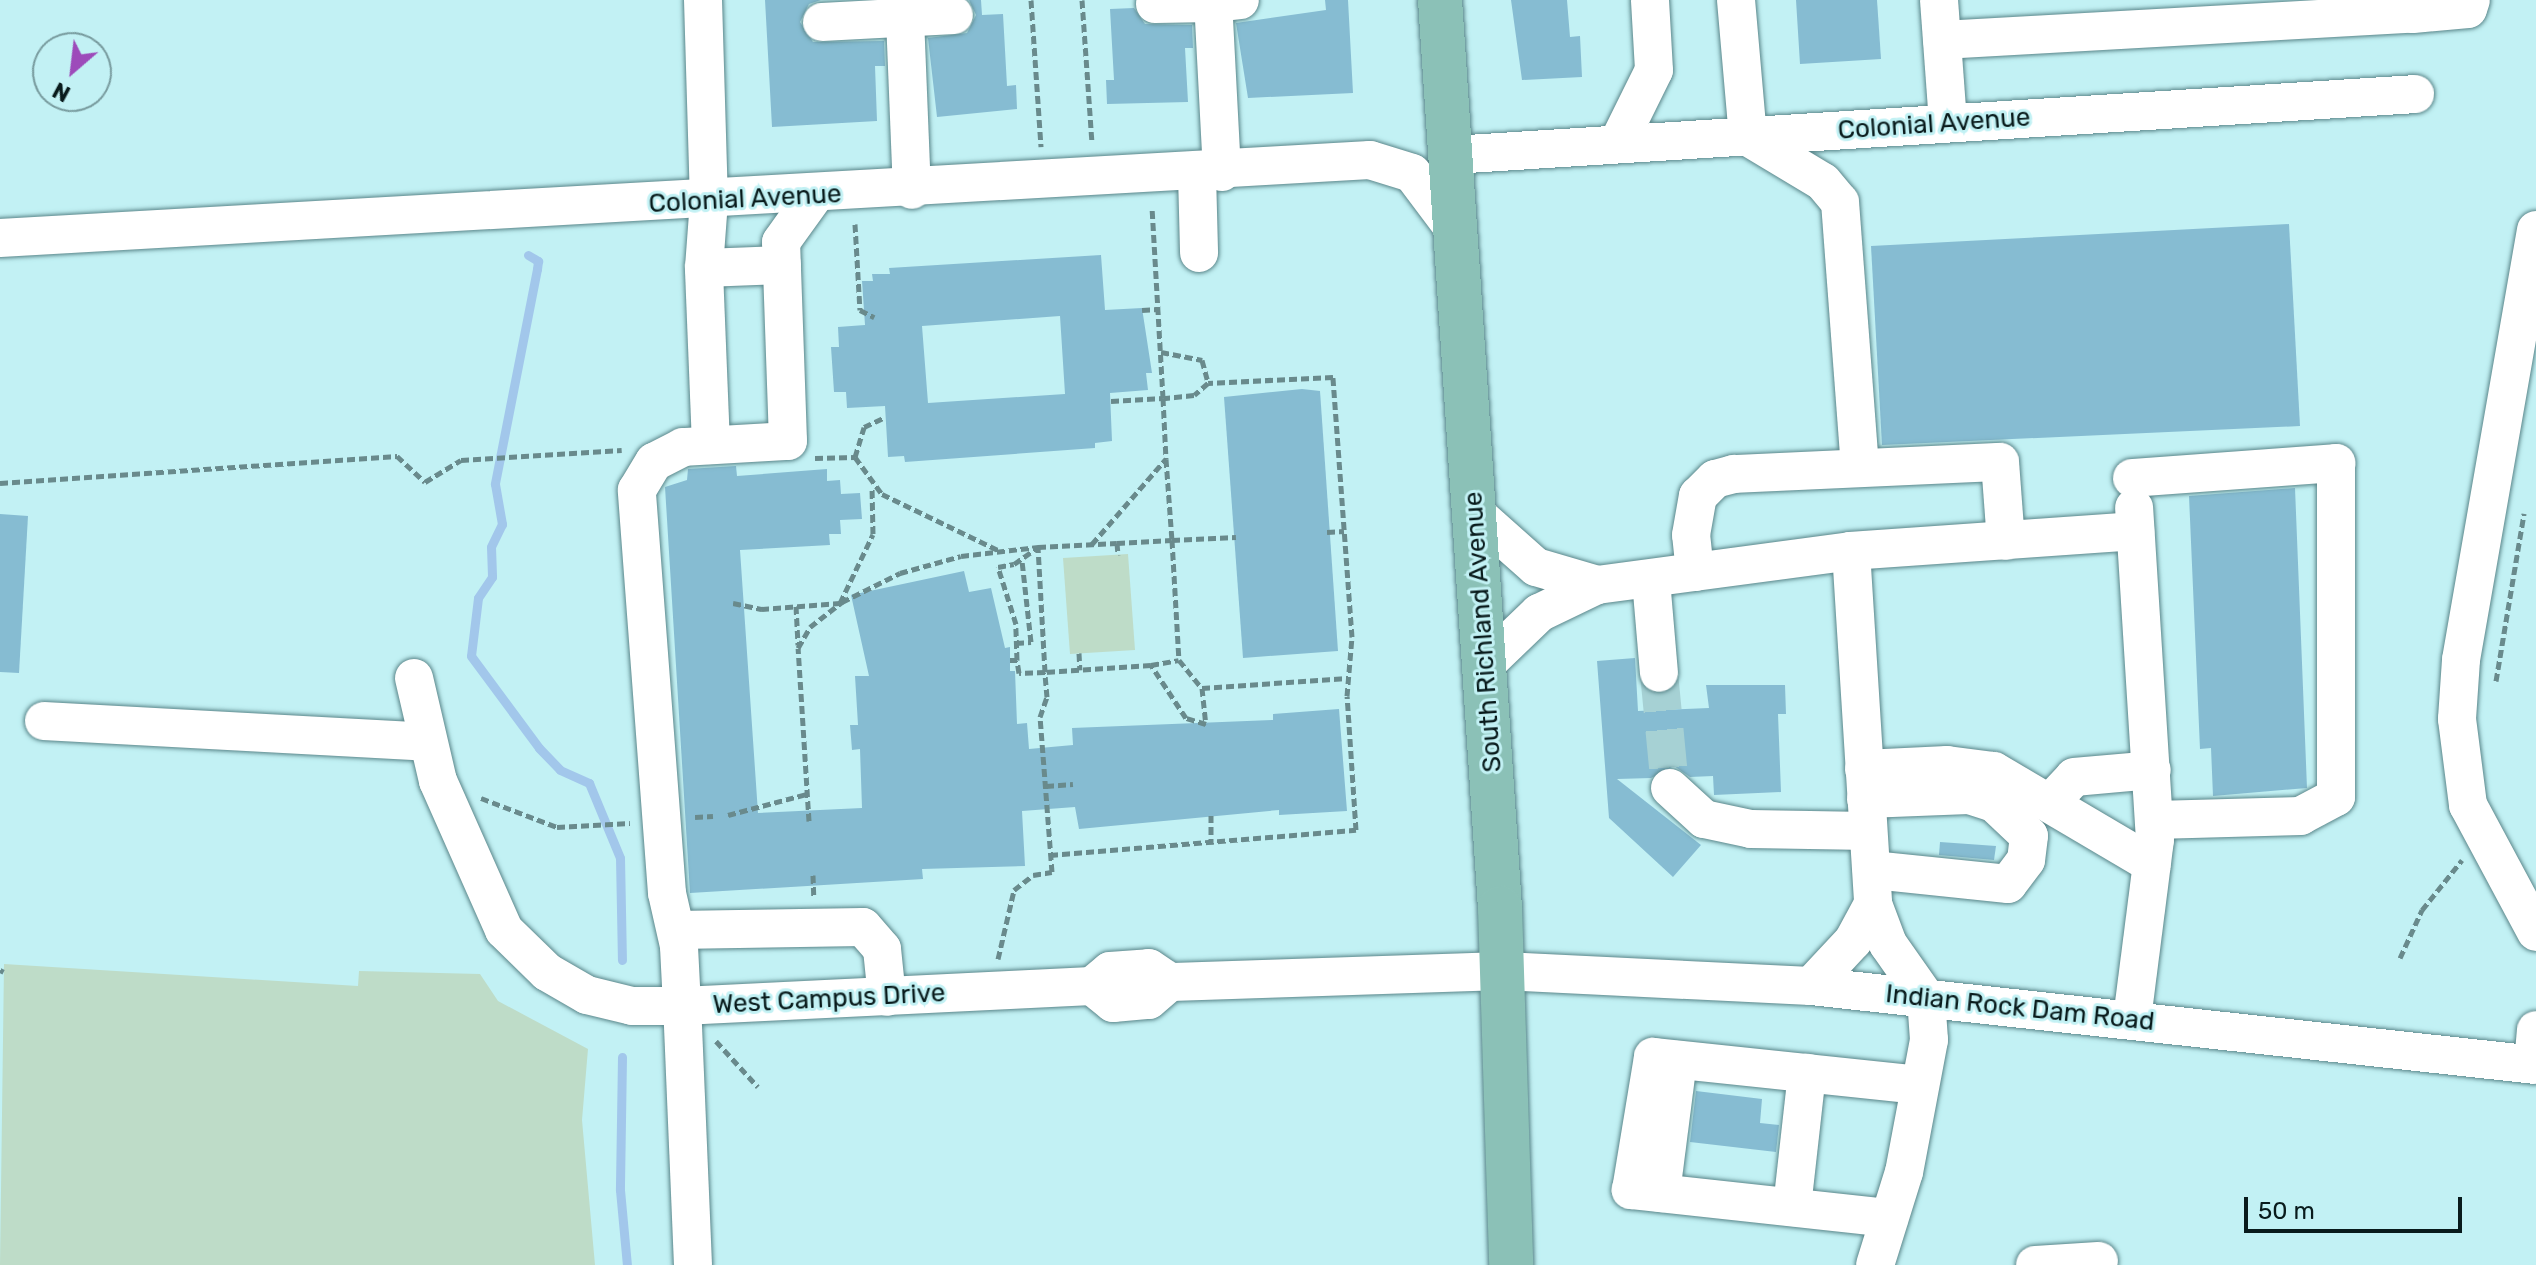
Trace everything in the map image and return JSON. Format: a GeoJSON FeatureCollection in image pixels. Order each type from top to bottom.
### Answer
{"type":"FeatureCollection","features":[{"type":"Feature","properties":{"kind":"main road","name":"South Richland Avenue"},"geometry":{"type":"LineString","coordinates":[[1440,0],[1486,664],[1503,971],[1511,1265]]}},
{"type":"Feature","properties":{"kind":"street"},"geometry":{"type":"LineString","coordinates":[[703,0],[709,201],[704,268],[711,445]]}},
{"type":"Feature","properties":{"kind":"street"},"geometry":{"type":"LineString","coordinates":[[1618,143],[1654,70],[1650,0]]}},
{"type":"Feature","properties":{"kind":"street"},"geometry":{"type":"LineString","coordinates":[[1736,0],[1748,137],[1823,182],[1840,202],[1860,465]]}},
{"type":"Feature","properties":{"kind":"street"},"geometry":{"type":"LineString","coordinates":[[1939,0],[1948,123]]}},
{"type":"Feature","properties":{"kind":"street"},"geometry":{"type":"LineString","coordinates":[[1942,40],[2413,14],[2468,9],[2471,0]]}},
{"type":"Feature","properties":{"kind":"street"},"geometry":{"type":"LineString","coordinates":[[1155,4],[1226,1],[1210,173],[1199,253]]}},
{"type":"Feature","properties":{"kind":"street"},"geometry":{"type":"LineString","coordinates":[[822,22],[954,15]]}},
{"type":"Feature","properties":{"kind":"street"},"geometry":{"type":"LineString","coordinates":[[905,18],[912,190]]}},
{"type":"Feature","properties":{"kind":"street","name":"Colonial Avenue"},"geometry":{"type":"LineString","coordinates":[[1452,155],[2415,94]]}},
{"type":"Feature","properties":{"kind":"street","name":"Colonial Avenue"},"geometry":{"type":"LineString","coordinates":[[0,238],[814,196],[1383,161],[1427,187],[1457,233]]}},
{"type":"Feature","properties":{"kind":"street"},"geometry":{"type":"LineString","coordinates":[[414,678],[426,742],[489,906],[520,948],[547,972],[606,1002],[682,1006],[676,930],[650,821],[636,497],[639,480],[658,459],[711,445],[788,441],[782,265],[785,233],[814,196]]}},
{"type":"Feature","properties":{"kind":"street"},"geometry":{"type":"LineString","coordinates":[[2536,230],[2461,660],[2457,719],[2468,805],[2536,932]]}},
{"type":"Feature","properties":{"kind":"street"},"geometry":{"type":"LineString","coordinates":[[704,268],[782,265]]}},
{"type":"Feature","properties":{"kind":"street"},"geometry":{"type":"LineString","coordinates":[[1695,572],[1694,510],[1704,487],[1715,479],[1860,465],[2000,462],[2006,541]]}},
{"type":"Feature","properties":{"kind":"street"},"geometry":{"type":"LineString","coordinates":[[2132,1019],[2155,820],[2132,475],[2336,463],[2336,797],[2301,816],[2155,820]]}},
{"type":"Feature","properties":{"kind":"street"},"geometry":{"type":"LineString","coordinates":[[1474,512],[1536,567],[1597,585]]}},
{"type":"Feature","properties":{"kind":"street"},"geometry":{"type":"LineString","coordinates":[[1486,664],[1539,613],[1597,585],[1851,551],[2135,531]]}},
{"type":"Feature","properties":{"kind":"street"},"geometry":{"type":"LineString","coordinates":[[1851,551],[1873,887],[1888,944],[1926,998],[1929,1040],[1889,1218],[1875,1265]]}},
{"type":"Feature","properties":{"kind":"street"},"geometry":{"type":"LineString","coordinates":[[1651,580],[1659,673]]}},
{"type":"Feature","properties":{"kind":"street"},"geometry":{"type":"LineString","coordinates":[[44,721],[426,742]]}},
{"type":"Feature","properties":{"kind":"street"},"geometry":{"type":"LineString","coordinates":[[1670,788],[1704,819],[1751,829],[1866,800],[1947,765],[1994,771],[2152,864]]}},
{"type":"Feature","properties":{"kind":"street"},"geometry":{"type":"LineString","coordinates":[[2050,803],[2074,777],[2152,770]]}},
{"type":"Feature","properties":{"kind":"street"},"geometry":{"type":"LineString","coordinates":[[1866,800],[1969,795],[1994,803],[2029,836],[2026,860],[2008,884],[1873,887]]}},
{"type":"Feature","properties":{"kind":"street"},"geometry":{"type":"LineString","coordinates":[[1811,986],[1853,941],[1873,887]]}},
{"type":"Feature","properties":{"kind":"street"},"geometry":{"type":"LineString","coordinates":[[676,930],[863,927],[882,949],[887,997]]}},
{"type":"Feature","properties":{"kind":"street","name":"West Campus Drive"},"geometry":{"type":"LineString","coordinates":[[693,1265],[682,1006],[1092,986],[1113,1003],[1149,1000],[1170,982],[1503,971]]}},
{"type":"Feature","properties":{"kind":"street","name":"Indian Rock Dam Road"},"geometry":{"type":"LineString","coordinates":[[1503,971],[1811,986],[2132,1019],[2535,1053]]}},
{"type":"Feature","properties":{"kind":"street"},"geometry":{"type":"LineString","coordinates":[[1889,1218],[1661,1193],[1678,1060],[1920,1085]]}},
{"type":"Feature","properties":{"kind":"street"},"geometry":{"type":"LineString","coordinates":[[1792,1207],[1807,1073]]}},
{"type":"Feature","properties":{"kind":"street"},"geometry":{"type":"LineString","coordinates":[[2035,1265],[2099,1261]]}},
{"type":"Feature","properties":{"kind":"path"},"geometry":{"type":"LineString","coordinates":[[1031,0],[1041,151]]}},
{"type":"Feature","properties":{"kind":"path"},"geometry":{"type":"LineString","coordinates":[[1082,0],[1092,147]]}},
{"type":"Feature","properties":{"kind":"path"},"geometry":{"type":"LineString","coordinates":[[1151,665],[1186,718],[1206,724],[1202,688],[1179,660],[1152,207]]}},
{"type":"Feature","properties":{"kind":"path"},"geometry":{"type":"LineString","coordinates":[[855,224],[860,310],[874,317]]}},
{"type":"Feature","properties":{"kind":"path"},"geometry":{"type":"LineString","coordinates":[[1142,310],[1158,309]]}},
{"type":"Feature","properties":{"kind":"path"},"geometry":{"type":"LineString","coordinates":[[1161,352],[1202,360],[1208,383]]}},
{"type":"Feature","properties":{"kind":"path"},"geometry":{"type":"LineString","coordinates":[[1050,855],[1356,830],[1348,678],[1352,637],[1333,377],[1208,383],[1194,395],[1111,401]]}},
{"type":"Feature","properties":{"kind":"path"},"geometry":{"type":"LineString","coordinates":[[885,417],[864,427],[855,457],[872,486],[922,518],[1000,551]]}},
{"type":"Feature","properties":{"kind":"path"},"geometry":{"type":"LineString","coordinates":[[0,483],[397,456],[425,482],[461,460],[635,449]]}},
{"type":"Feature","properties":{"kind":"path"},"geometry":{"type":"LineString","coordinates":[[804,459],[855,457]]}},
{"type":"Feature","properties":{"kind":"path"},"geometry":{"type":"LineString","coordinates":[[1091,545],[1166,459]]}},
{"type":"Feature","properties":{"kind":"path"},"geometry":{"type":"LineString","coordinates":[[840,603],[873,534],[872,486]]}},
{"type":"Feature","properties":{"kind":"path"},"geometry":{"type":"LineString","coordinates":[[2493,696],[2526,500]]}},
{"type":"Feature","properties":{"kind":"path"},"geometry":{"type":"LineString","coordinates":[[1327,532],[1344,531]]}},
{"type":"Feature","properties":{"kind":"path"},"geometry":{"type":"LineString","coordinates":[[798,648],[810,627],[840,603],[930,564],[1038,547],[1236,537]]}},
{"type":"Feature","properties":{"kind":"path"},"geometry":{"type":"LineString","coordinates":[[1117,543],[1118,555]]}},
{"type":"Feature","properties":{"kind":"path"},"geometry":{"type":"LineString","coordinates":[[1038,547],[1022,559],[998,567],[1016,643],[1013,660],[1019,673],[1151,665],[1179,660]]}},
{"type":"Feature","properties":{"kind":"path"},"geometry":{"type":"LineString","coordinates":[[991,963],[1002,951],[1011,896],[1025,880],[1052,872],[1038,547]]}},
{"type":"Feature","properties":{"kind":"path"},"geometry":{"type":"LineString","coordinates":[[1016,643],[1031,642],[1022,559]]}},
{"type":"Feature","properties":{"kind":"path"},"geometry":{"type":"LineString","coordinates":[[733,603],[796,606],[840,603]]}},
{"type":"Feature","properties":{"kind":"path"},"geometry":{"type":"LineString","coordinates":[[796,606],[809,821]]}},
{"type":"Feature","properties":{"kind":"path"},"geometry":{"type":"LineString","coordinates":[[1079,653],[1080,670]]}},
{"type":"Feature","properties":{"kind":"path"},"geometry":{"type":"LineString","coordinates":[[1202,688],[1348,678]]}},
{"type":"Feature","properties":{"kind":"path"},"geometry":{"type":"LineString","coordinates":[[1046,786],[1073,784]]}},
{"type":"Feature","properties":{"kind":"path"},"geometry":{"type":"LineString","coordinates":[[467,793],[557,827],[650,821]]}},
{"type":"Feature","properties":{"kind":"path"},"geometry":{"type":"LineString","coordinates":[[728,815],[807,794]]}},
{"type":"Feature","properties":{"kind":"path"},"geometry":{"type":"LineString","coordinates":[[1211,815],[1211,844]]}},
{"type":"Feature","properties":{"kind":"path"},"geometry":{"type":"LineString","coordinates":[[2400,958],[2422,910],[2463,859]]}},
{"type":"Feature","properties":{"kind":"path"},"geometry":{"type":"LineString","coordinates":[[813,875],[815,908]]}},
{"type":"Feature","properties":{"kind":"path"},"geometry":{"type":"LineString","coordinates":[[710,1035],[758,1087]]}},
{"type":"Feature","properties":{"kind":"green space"},"geometry":{"type":"Polygon","coordinates":[[[1128,554],[1135,650],[1070,654],[1063,558],[1128,554]]]}},
{"type":"Feature","properties":{"kind":"green space"},"geometry":{"type":"Polygon","coordinates":[[[4,964],[358,986],[359,971],[480,974],[498,1001],[588,1049],[582,1120],[595,1265],[0,1265],[4,964]]]}},
{"type":"Feature","properties":{"kind":"building"},"geometry":{"type":"Polygon","coordinates":[[[765,0],[821,0],[809,4],[800,22],[813,42],[884,41],[885,66],[875,66],[877,121],[772,127],[765,0]]]}},
{"type":"Feature","properties":{"kind":"building"},"geometry":{"type":"Polygon","coordinates":[[[969,0],[981,0],[982,15],[1003,14],[1007,86],[1016,85],[1017,109],[937,117],[928,38],[967,33],[976,15],[969,0]]]}},
{"type":"Feature","properties":{"kind":"building"},"geometry":{"type":"Polygon","coordinates":[[[1325,0],[1348,0],[1353,93],[1248,98],[1236,23],[1326,10],[1325,0]]]}},
{"type":"Feature","properties":{"kind":"building"},"geometry":{"type":"Polygon","coordinates":[[[1511,0],[1567,0],[1570,37],[1580,36],[1582,77],[1522,80],[1511,0]]]}},
{"type":"Feature","properties":{"kind":"building"},"geometry":{"type":"Polygon","coordinates":[[[1796,0],[1877,0],[1881,59],[1800,64],[1796,0]]]}},
{"type":"Feature","properties":{"kind":"building"},"geometry":{"type":"Polygon","coordinates":[[[1134,8],[1145,24],[1192,25],[1193,48],[1185,48],[1188,102],[1107,104],[1106,80],[1114,80],[1110,9],[1134,8]]]}},
{"type":"Feature","properties":{"kind":"building"},"geometry":{"type":"Polygon","coordinates":[[[2289,224],[2300,426],[1882,445],[1871,246],[2289,224]]]}},
{"type":"Feature","properties":{"kind":"building"},"geometry":{"type":"Polygon","coordinates":[[[1101,255],[1105,310],[1142,308],[1152,373],[1146,373],[1148,390],[1110,393],[1112,441],[1095,443],[1095,448],[905,462],[904,456],[888,457],[885,406],[847,408],[846,392],[834,392],[831,347],[839,347],[838,327],[865,325],[862,281],[873,281],[872,274],[890,274],[889,268],[1101,255]],[[1060,316],[922,326],[928,403],[1065,394],[1060,316]]]}},
{"type":"Feature","properties":{"kind":"building"},"geometry":{"type":"Polygon","coordinates":[[[1302,389],[1320,391],[1338,651],[1243,658],[1224,397],[1302,389]]]}},
{"type":"Feature","properties":{"kind":"building"},"geometry":{"type":"Polygon","coordinates":[[[736,466],[737,476],[827,469],[827,481],[840,480],[841,494],[860,493],[862,519],[840,520],[841,534],[829,534],[830,545],[740,550],[758,813],[862,808],[860,749],[852,750],[850,725],[858,725],[855,676],[869,676],[851,595],[964,571],[969,592],[991,588],[1005,648],[1010,647],[1010,671],[1015,671],[1017,724],[1027,723],[1029,749],[1073,745],[1072,728],[1273,720],[1273,714],[1339,709],[1347,811],[1279,815],[1279,810],[1079,829],[1075,807],[1022,811],[1025,866],[922,869],[923,879],[690,893],[665,487],[687,480],[688,469],[736,466]]]}},
{"type":"Feature","properties":{"kind":"building"},"geometry":{"type":"Polygon","coordinates":[[[2295,488],[2307,788],[2213,796],[2211,748],[2200,749],[2189,496],[2295,488]]]}},
{"type":"Feature","properties":{"kind":"building"},"geometry":{"type":"Polygon","coordinates":[[[0,514],[28,516],[19,673],[0,672],[0,514]]]}},
{"type":"Feature","properties":{"kind":"building"},"geometry":{"type":"Polygon","coordinates":[[[1635,658],[1638,711],[1709,708],[1706,685],[1785,685],[1786,714],[1778,714],[1781,792],[1714,795],[1713,776],[1690,777],[1674,766],[1651,778],[1617,779],[1701,845],[1673,877],[1609,818],[1597,661],[1635,658]]]}},
{"type":"Feature","properties":{"kind":"building"},"geometry":{"type":"Polygon","coordinates":[[[1940,842],[1996,846],[1994,860],[1939,855],[1940,842]]]}},
{"type":"Feature","properties":{"kind":"building"},"geometry":{"type":"Polygon","coordinates":[[[1696,1091],[1762,1099],[1760,1123],[1779,1125],[1776,1152],[1690,1142],[1696,1091]]]}},
{"type":"Feature","properties":{"kind":"waterway"},"geometry":{"type":"LineString","coordinates":[[528,255],[538,261],[537,269],[495,484],[502,524],[491,547],[492,577],[478,598],[471,656],[539,748],[560,770],[589,783],[620,858],[622,960]]}},
{"type":"Feature","properties":{"kind":"waterway"},"geometry":{"type":"LineString","coordinates":[[622,1057],[620,1190],[627,1265]]}},
{"type":"Feature","properties":{"kind":"tunnel"},"geometry":{"type":"LineString","coordinates":[[1659,673],[1670,788]]}}]}
